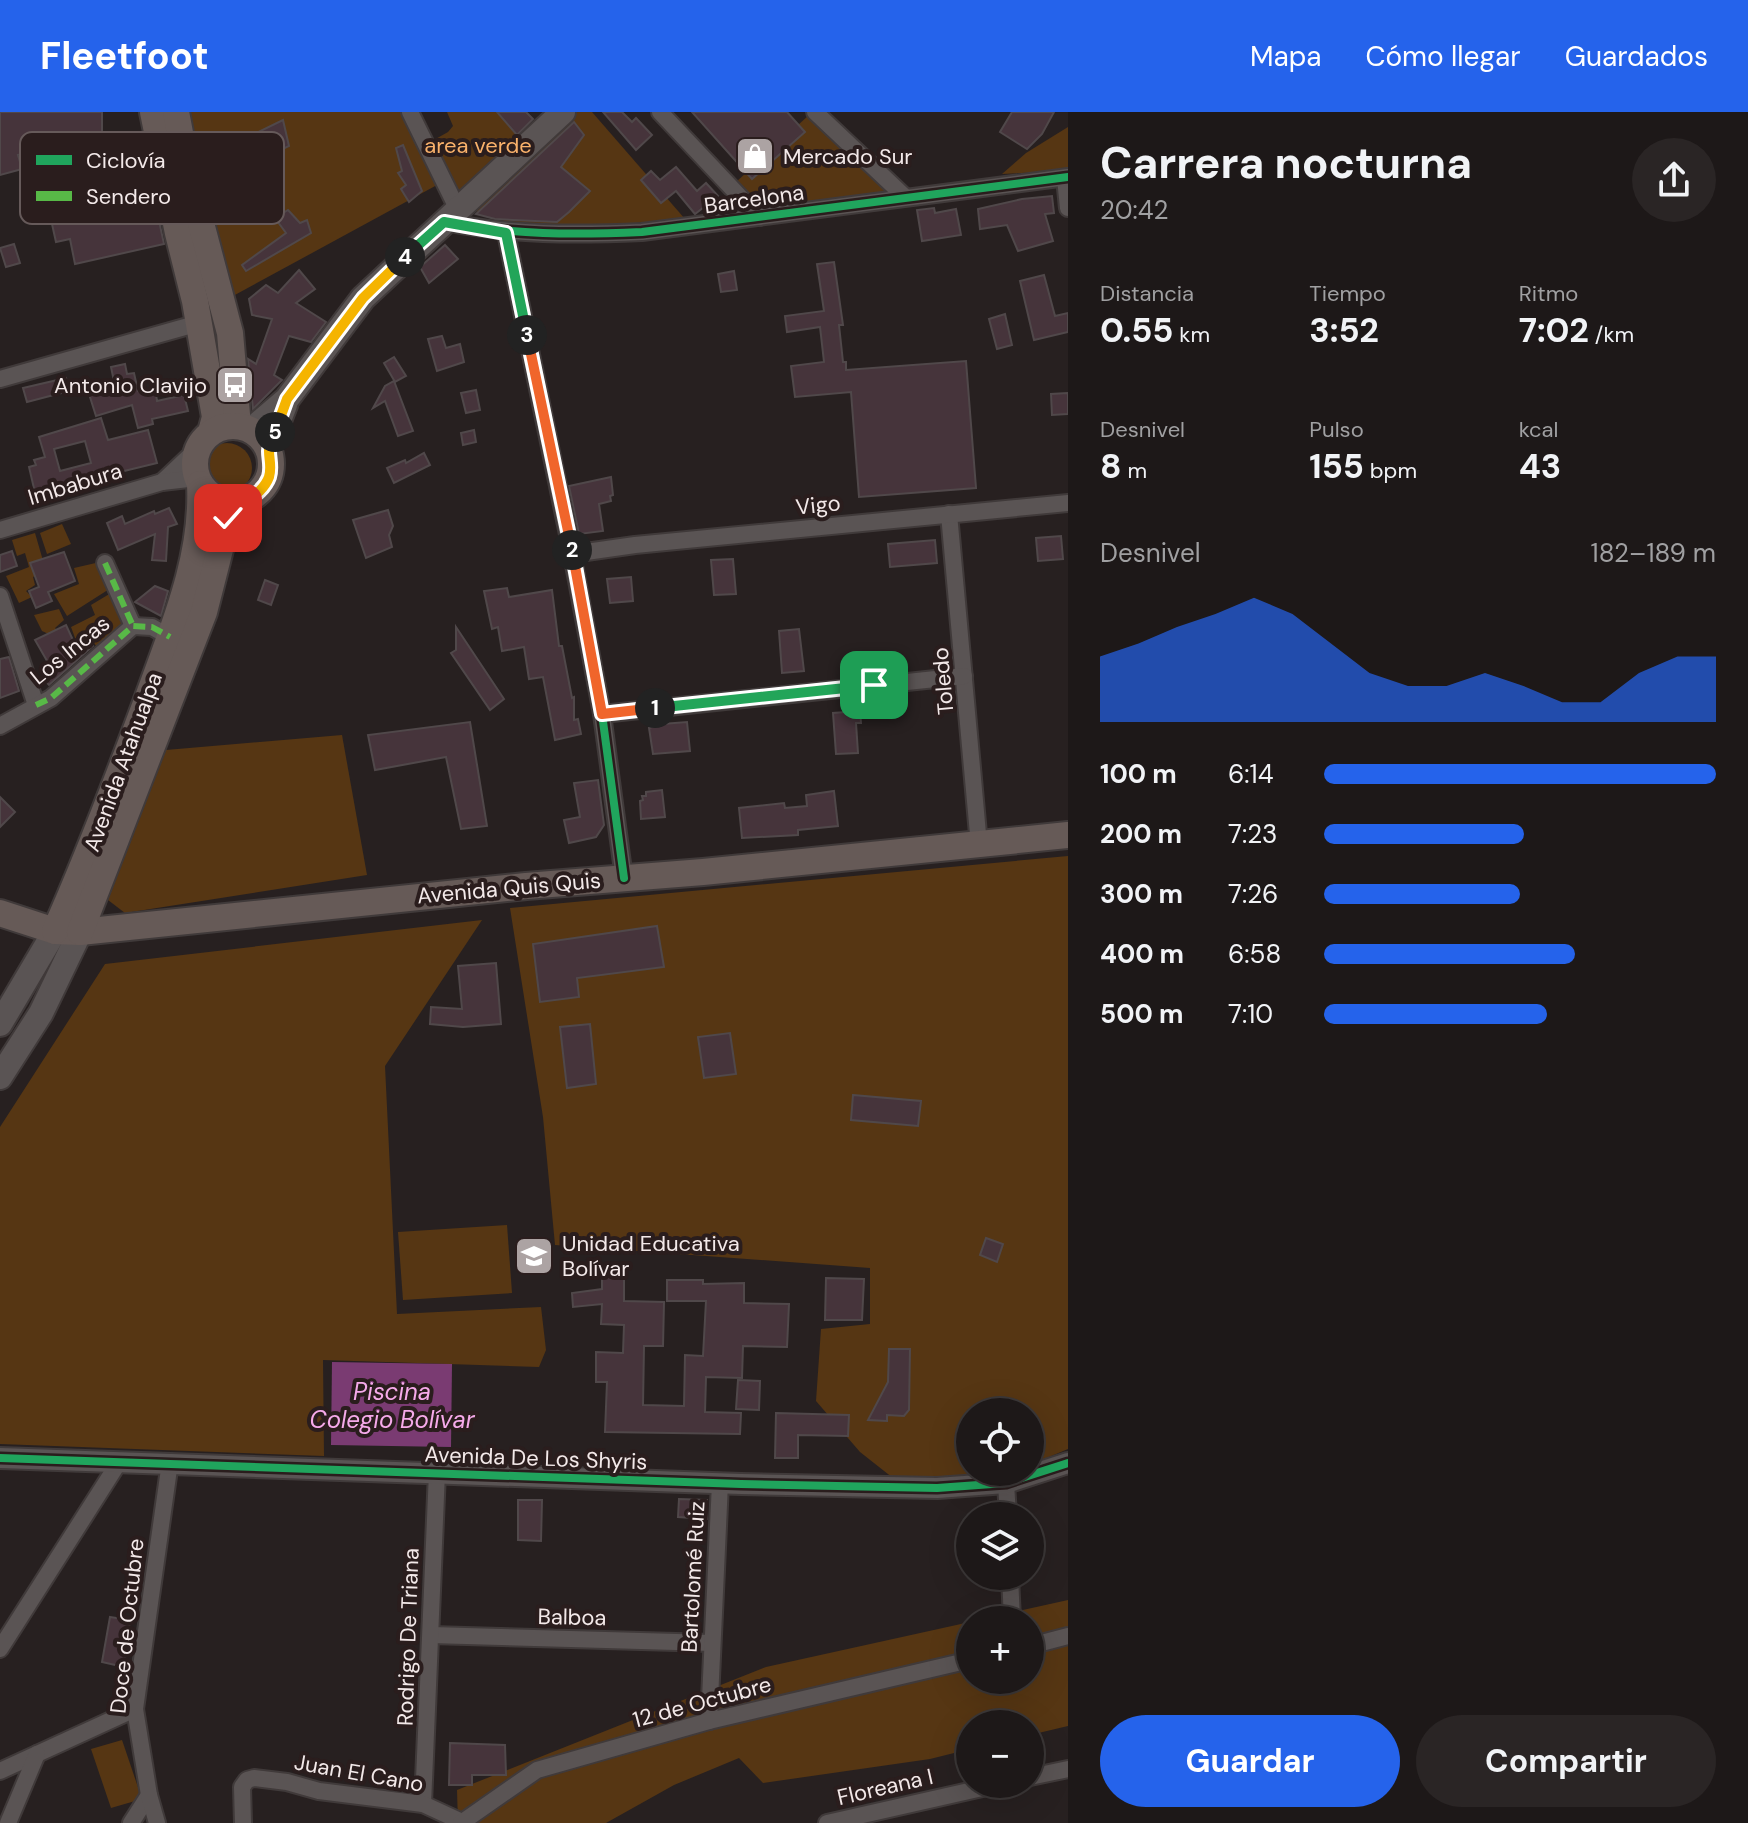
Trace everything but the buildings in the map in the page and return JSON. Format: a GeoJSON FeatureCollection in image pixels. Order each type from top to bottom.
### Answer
{"type":"FeatureCollection","features":[{"type":"Feature","properties":{"kind":"main road"},"geometry":{"type":"LineString","coordinates":[[153,112],[157,132]]}},
{"type":"Feature","properties":{"kind":"main road"},"geometry":{"type":"LineString","coordinates":[[176,112],[180,132]]}},
{"type":"Feature","properties":{"kind":"main road"},"geometry":{"type":"LineString","coordinates":[[252,435],[287,399],[363,298],[563,112]]}},
{"type":"Feature","properties":{"kind":"main road"},"geometry":{"type":"LineString","coordinates":[[177,224],[215,417],[194,459],[198,481],[220,500],[232,502],[256,495],[270,474],[271,461],[252,435],[230,333],[200,224]]}},
{"type":"Feature","properties":{"kind":"main road"},"geometry":{"type":"LineString","coordinates":[[204,440],[229,426],[252,435]]}},
{"type":"Feature","properties":{"kind":"main road","name":"Avenida Atahualpa"},"geometry":{"type":"LineString","coordinates":[[0,1077],[41,1013],[92,849],[182,603],[198,538],[201,515],[198,481]]}},
{"type":"Feature","properties":{"kind":"main road"},"geometry":{"type":"LineString","coordinates":[[68,932],[204,612],[228,518],[245,500]]}},
{"type":"Feature","properties":{"kind":"main road","name":"Avenida Quis Quis"},"geometry":{"type":"LineString","coordinates":[[0,913],[68,932],[1068,835]]}},
{"type":"Feature","properties":{"kind":"main road","name":"Avenida Atahualpa"},"geometry":{"type":"LineString","coordinates":[[0,1024],[68,932]]}},
{"type":"Feature","properties":{"kind":"street"},"geometry":{"type":"LineString","coordinates":[[410,112],[451,216]]}},
{"type":"Feature","properties":{"kind":"street"},"geometry":{"type":"LineString","coordinates":[[660,112],[759,217]]}},
{"type":"Feature","properties":{"kind":"street"},"geometry":{"type":"LineString","coordinates":[[815,112],[905,197]]}},
{"type":"Feature","properties":{"kind":"street"},"geometry":{"type":"LineString","coordinates":[[1066,178],[1068,208]]}},
{"type":"Feature","properties":{"kind":"street","name":"Barcelona"},"geometry":{"type":"LineString","coordinates":[[451,216],[506,233],[572,235],[642,232],[1066,178]]}},
{"type":"Feature","properties":{"kind":"street"},"geometry":{"type":"LineString","coordinates":[[506,233],[602,714],[624,878]]}},
{"type":"Feature","properties":{"kind":"street"},"geometry":{"type":"LineString","coordinates":[[0,379],[199,323]]}},
{"type":"Feature","properties":{"kind":"street","name":"Imbabura"},"geometry":{"type":"LineString","coordinates":[[162,482],[204,440]]}},
{"type":"Feature","properties":{"kind":"street","name":"Imbabura"},"geometry":{"type":"LineString","coordinates":[[0,530],[162,482],[198,481]]}},
{"type":"Feature","properties":{"kind":"street","name":"Vigo"},"geometry":{"type":"LineString","coordinates":[[572,554],[635,545],[1068,503]]}},
{"type":"Feature","properties":{"kind":"street","name":"Toledo"},"geometry":{"type":"LineString","coordinates":[[949,514],[979,845]]}},
{"type":"Feature","properties":{"kind":"street"},"geometry":{"type":"LineString","coordinates":[[105,563],[133,626]]}},
{"type":"Feature","properties":{"kind":"street"},"geometry":{"type":"LineString","coordinates":[[0,596],[36,705]]}},
{"type":"Feature","properties":{"kind":"street","name":"Los Incas"},"geometry":{"type":"LineString","coordinates":[[0,726],[51,698],[133,626],[152,627],[170,637]]}},
{"type":"Feature","properties":{"kind":"street"},"geometry":{"type":"LineString","coordinates":[[602,714],[964,676]]}},
{"type":"Feature","properties":{"kind":"street","name":"Avenida De Los Shyris"},"geometry":{"type":"LineString","coordinates":[[0,1458],[720,1483],[965,1486]]}},
{"type":"Feature","properties":{"kind":"street"},"geometry":{"type":"LineString","coordinates":[[0,1649],[119,1462]]}},
{"type":"Feature","properties":{"kind":"street","name":"Doce de Octubre"},"geometry":{"type":"LineString","coordinates":[[149,1795],[135,1709],[170,1462]]}},
{"type":"Feature","properties":{"kind":"street","name":"Avenida De Los Shyris"},"geometry":{"type":"LineString","coordinates":[[1044,1471],[1068,1463]]}},
{"type":"Feature","properties":{"kind":"street","name":"Rodrigo De Triana"},"geometry":{"type":"LineString","coordinates":[[423,1804],[437,1472]]}},
{"type":"Feature","properties":{"kind":"street","name":"Bartolomé Ruiz"},"geometry":{"type":"LineString","coordinates":[[709,1721],[720,1483]]}},
{"type":"Feature","properties":{"kind":"street","name":"Balboa"},"geometry":{"type":"LineString","coordinates":[[431,1635],[712,1643]]}},
{"type":"Feature","properties":{"kind":"street"},"geometry":{"type":"LineString","coordinates":[[1044,1642],[1068,1636]]}},
{"type":"Feature","properties":{"kind":"street","name":"12 de Octubre"},"geometry":{"type":"LineString","coordinates":[[461,1822],[537,1770],[709,1721],[956,1663]]}},
{"type":"Feature","properties":{"kind":"street"},"geometry":{"type":"LineString","coordinates":[[0,1771],[135,1709]]}},
{"type":"Feature","properties":{"kind":"street"},"geometry":{"type":"LineString","coordinates":[[8,1823],[37,1754]]}},
{"type":"Feature","properties":{"kind":"street"},"geometry":{"type":"LineString","coordinates":[[1044,1774],[1068,1769]]}},
{"type":"Feature","properties":{"kind":"street","name":"Juan El Cano"},"geometry":{"type":"LineString","coordinates":[[243,1823],[242,1787],[247,1780],[254,1778],[287,1782],[319,1791],[423,1804],[461,1822]]}},
{"type":"Feature","properties":{"kind":"street","name":"Floreana I"},"geometry":{"type":"LineString","coordinates":[[827,1823],[956,1794]]}},
{"type":"Feature","properties":{"kind":"street"},"geometry":{"type":"LineString","coordinates":[[131,1823],[149,1795]]}},
{"type":"Feature","properties":{"kind":"street"},"geometry":{"type":"LineString","coordinates":[[149,1795],[157,1823]]}},
{"type":"Feature","properties":{"kind":"green space","name":"area verde"},"geometry":{"type":"Polygon","coordinates":[[[182,112],[405,112],[423,146],[453,126],[447,112],[498,112],[526,145],[458,210],[437,185],[233,296],[213,224],[284,224],[284,132],[188,132],[182,112]]]}},
{"type":"Feature","properties":{"kind":"green space"},"geometry":{"type":"Polygon","coordinates":[[[569,112],[592,112],[685,219],[534,231],[470,209],[569,112]]]}},
{"type":"Feature","properties":{"kind":"green space"},"geometry":{"type":"Polygon","coordinates":[[[810,114],[897,195],[761,213],[735,183],[810,114]]]}},
{"type":"Feature","properties":{"kind":"green space"},"geometry":{"type":"Polygon","coordinates":[[[1068,127],[1068,171],[1002,174],[1026,153],[1068,127]]]}},
{"type":"Feature","properties":{"kind":"green space"},"geometry":{"type":"Polygon","coordinates":[[[227,443],[245,450],[252,468],[245,486],[227,493],[209,486],[202,468],[209,450],[227,443]]]}},
{"type":"Feature","properties":{"kind":"green space"},"geometry":{"type":"Polygon","coordinates":[[[62,524],[71,544],[47,554],[40,533],[62,524]]]}},
{"type":"Feature","properties":{"kind":"green space"},"geometry":{"type":"Polygon","coordinates":[[[35,533],[46,571],[33,577],[35,585],[26,591],[32,597],[19,603],[6,576],[29,567],[25,553],[17,556],[12,540],[35,533]]]}},
{"type":"Feature","properties":{"kind":"green space"},"geometry":{"type":"Polygon","coordinates":[[[100,562],[114,586],[67,616],[54,594],[79,584],[74,568],[100,562]]]}},
{"type":"Feature","properties":{"kind":"green space"},"geometry":{"type":"Polygon","coordinates":[[[116,590],[133,621],[101,652],[90,638],[78,646],[71,627],[95,615],[91,605],[116,590]]]}},
{"type":"Feature","properties":{"kind":"green space"},"geometry":{"type":"Polygon","coordinates":[[[59,609],[64,620],[55,628],[61,634],[53,636],[42,631],[34,615],[59,609]]]}},
{"type":"Feature","properties":{"kind":"green space"},"geometry":{"type":"Polygon","coordinates":[[[342,735],[367,875],[125,913],[108,900],[166,750],[342,735]]]}},
{"type":"Feature","properties":{"kind":"green space"},"geometry":{"type":"Polygon","coordinates":[[[1068,856],[1068,1449],[1044,1459],[1044,1398],[956,1398],[956,1477],[893,1478],[860,1452],[816,1401],[821,1329],[870,1324],[870,1268],[555,1245],[543,1117],[510,908],[1068,856]]]}},
{"type":"Feature","properties":{"kind":"green space"},"geometry":{"type":"Polygon","coordinates":[[[482,920],[385,1066],[397,1314],[541,1307],[546,1350],[539,1367],[323,1360],[324,1456],[0,1444],[0,1127],[105,964],[482,920]]]}},
{"type":"Feature","properties":{"kind":"green space"},"geometry":{"type":"Polygon","coordinates":[[[507,1225],[512,1293],[403,1300],[398,1232],[507,1225]]]}},
{"type":"Feature","properties":{"kind":"green space"},"geometry":{"type":"Polygon","coordinates":[[[1068,1600],[1068,1726],[1044,1732],[1044,1710],[956,1710],[956,1752],[930,1759],[763,1783],[739,1758],[674,1785],[606,1823],[458,1823],[457,1790],[766,1667],[956,1625],[956,1694],[1044,1694],[1044,1606],[1041,1606],[1068,1600]]]}},
{"type":"Feature","properties":{"kind":"green space"},"geometry":{"type":"Polygon","coordinates":[[[122,1740],[142,1799],[111,1808],[91,1749],[122,1740]]]}},
{"type":"Feature","properties":{"kind":"water","name":"Piscina Colegio Bolívar"},"geometry":{"type":"Polygon","coordinates":[[[332,1362],[452,1364],[451,1447],[331,1445],[332,1362]]]}},
{"type":"Feature","properties":{"kind":"marked path"},"geometry":{"type":"LineString","coordinates":[[105,563],[133,626]]}},
{"type":"Feature","properties":{"kind":"marked path"},"geometry":{"type":"LineString","coordinates":[[36,705],[51,698],[133,626],[152,627],[170,637]]}},
{"type":"Feature","properties":{"kind":"cycle path"},"geometry":{"type":"LineString","coordinates":[[444,222],[543,233],[642,232],[1068,177]]}},
{"type":"Feature","properties":{"kind":"cycle path"},"geometry":{"type":"LineString","coordinates":[[506,233],[602,714],[624,878]]}},
{"type":"Feature","properties":{"kind":"cycle path"},"geometry":{"type":"LineString","coordinates":[[0,1458],[937,1488],[1006,1483],[1068,1463]]}},
{"type":"Feature","properties":{"kind":"place","name":"Mercado Sur"},"geometry":{"type":"Point","coordinates":[755,156]}},
{"type":"Feature","properties":{"kind":"place","name":"Antonio Clavijo"},"geometry":{"type":"Point","coordinates":[235,385]}},
{"type":"Feature","properties":{"kind":"place","name":"Unidad Educativa Bolívar"},"geometry":{"type":"Point","coordinates":[534,1256]}},
{"type":"Feature","properties":{"kind":"route"},"geometry":{"type":"LineString","coordinates":[[228,518],[265,485],[270,474],[268,449],[287,399],[363,298],[444,222],[506,233],[602,714],[874,685]]}}]}
